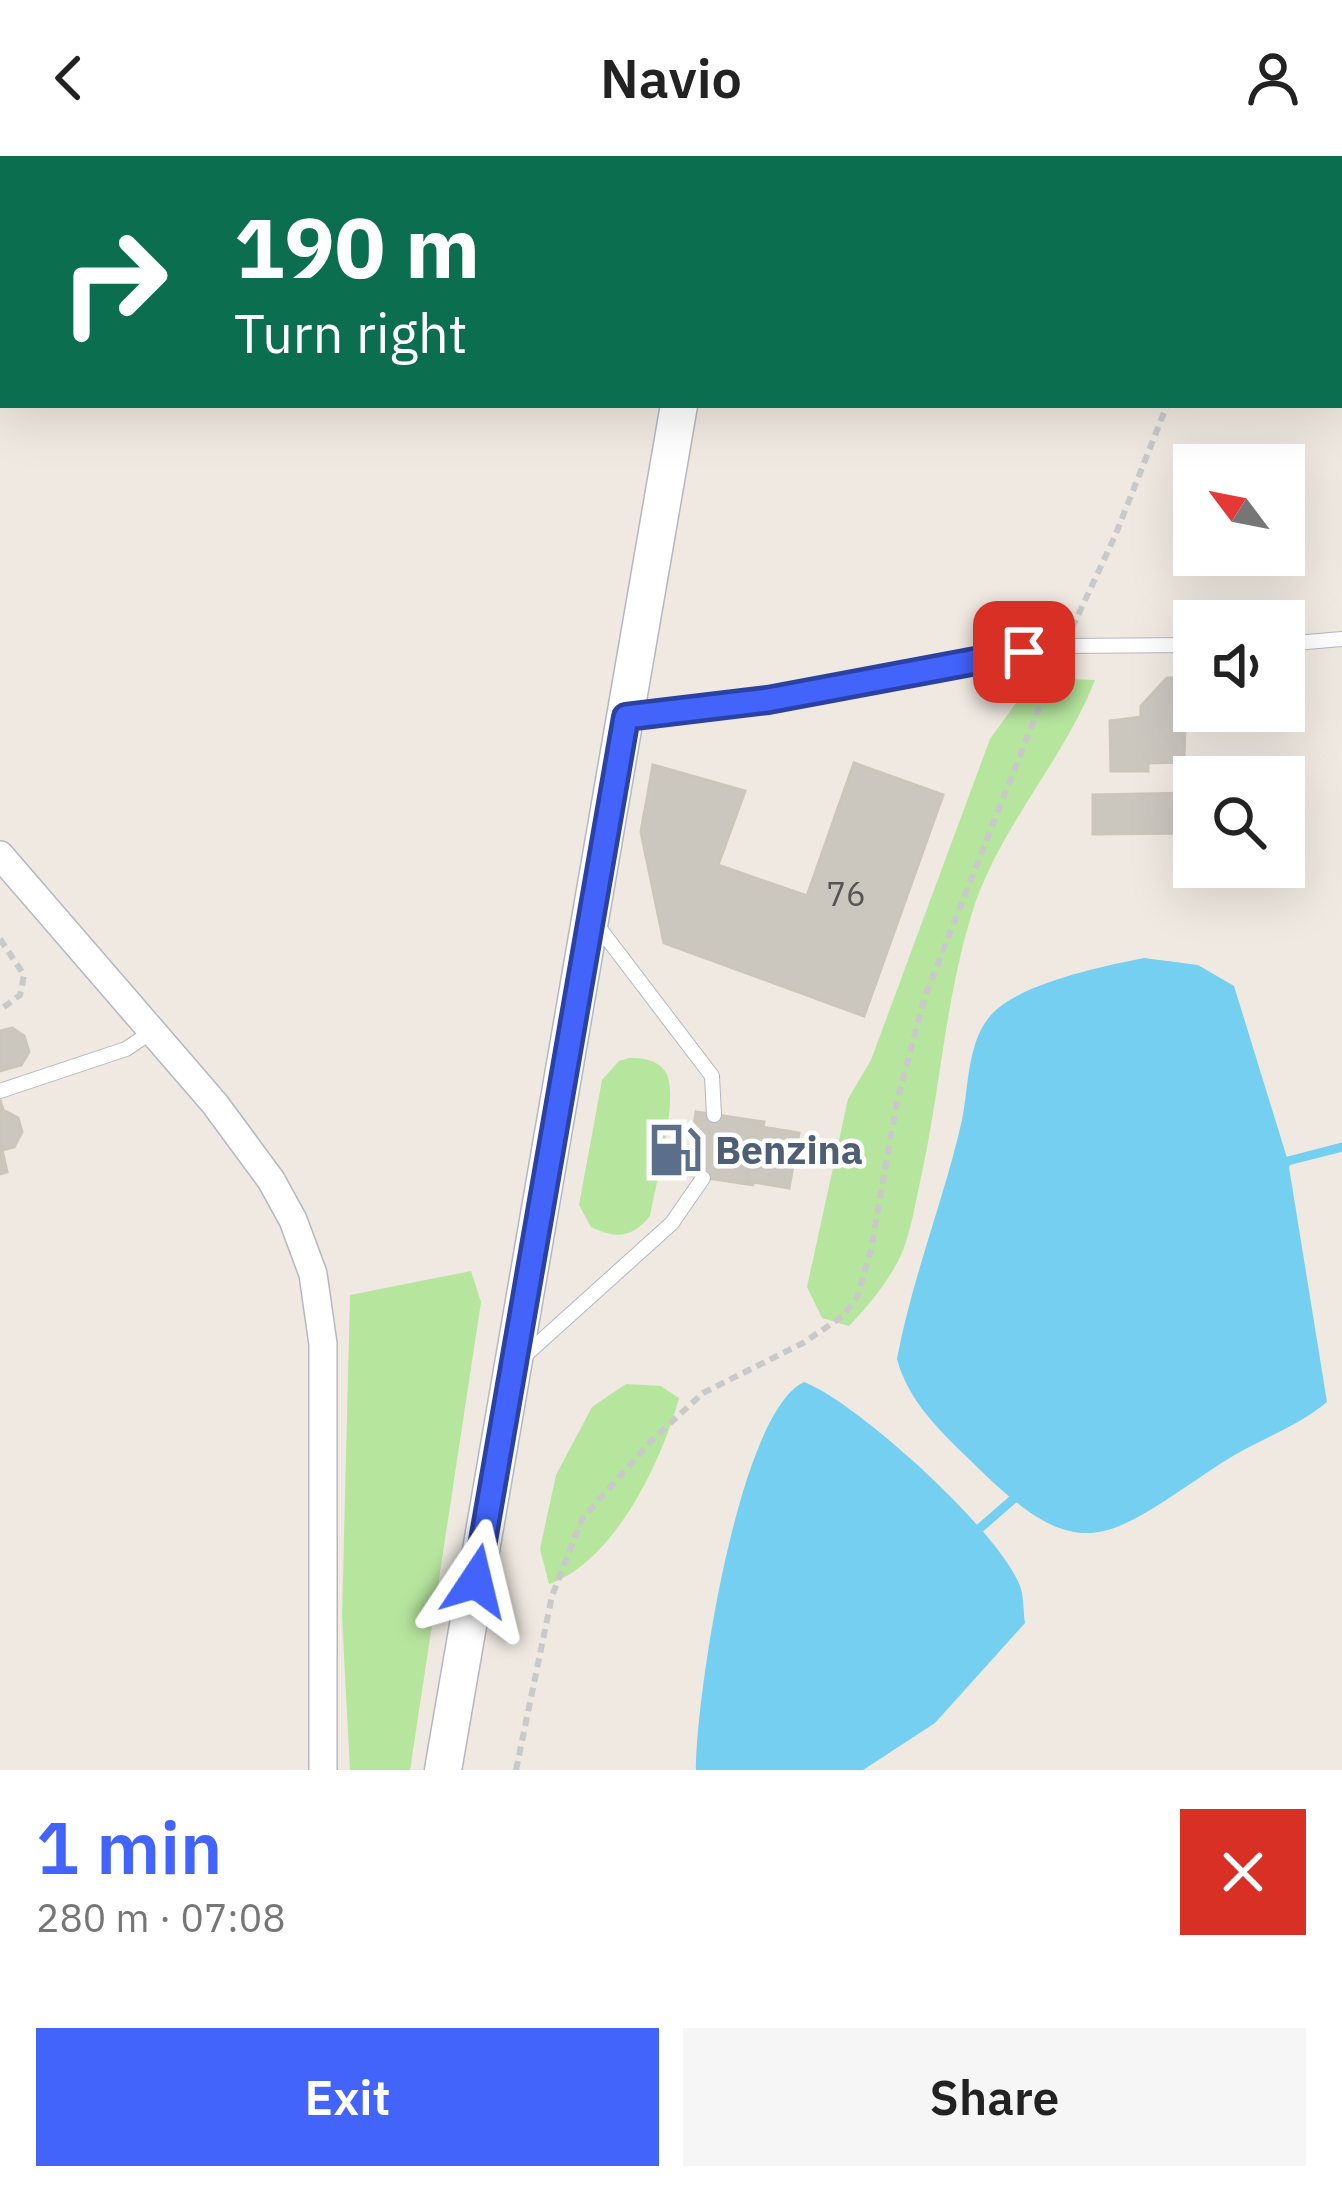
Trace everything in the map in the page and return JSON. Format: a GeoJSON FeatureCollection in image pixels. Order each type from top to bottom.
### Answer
{"type":"FeatureCollection","features":[{"type":"Feature","properties":{"kind":"main road"},"geometry":{"type":"LineString","coordinates":[[443,1770],[678,408]]}},
{"type":"Feature","properties":{"kind":"street"},"geometry":{"type":"LineString","coordinates":[[0,855],[215,1104],[271,1180],[314,1274],[322,1344],[323,1770]]}},
{"type":"Feature","properties":{"kind":"lane"},"geometry":{"type":"LineString","coordinates":[[1305,642],[1342,639]]}},
{"type":"Feature","properties":{"kind":"lane"},"geometry":{"type":"LineString","coordinates":[[626,717],[768,700],[1064,646],[1173,645]]}},
{"type":"Feature","properties":{"kind":"lane"},"geometry":{"type":"LineString","coordinates":[[592,918],[712,1076],[714,1115]]}},
{"type":"Feature","properties":{"kind":"lane"},"geometry":{"type":"LineString","coordinates":[[0,1091],[126,1049],[150,1033]]}},
{"type":"Feature","properties":{"kind":"lane"},"geometry":{"type":"LineString","coordinates":[[512,1366],[672,1223],[704,1178]]}},
{"type":"Feature","properties":{"kind":"path"},"geometry":{"type":"LineString","coordinates":[[516,1770],[552,1596],[582,1520],[652,1440],[703,1393],[802,1343],[843,1316],[857,1297],[871,1250],[897,1100],[925,996],[1064,646],[1115,536],[1166,408]]}},
{"type":"Feature","properties":{"kind":"path"},"geometry":{"type":"LineString","coordinates":[[0,939],[24,975],[20,994],[0,1010]]}},
{"type":"Feature","properties":{"kind":"green space"},"geometry":{"type":"Polygon","coordinates":[[[1034,678],[1095,680],[1066,739],[998,852],[972,913],[902,1253],[879,1292],[849,1326],[822,1318],[807,1287],[848,1099],[871,1060],[990,739],[1034,678]]]}},
{"type":"Feature","properties":{"kind":"green space"},"geometry":{"type":"Polygon","coordinates":[[[629,1058],[661,1067],[670,1098],[650,1216],[637,1229],[616,1235],[591,1227],[579,1205],[602,1080],[619,1061],[629,1058]]]}},
{"type":"Feature","properties":{"kind":"green space"},"geometry":{"type":"Polygon","coordinates":[[[471,1271],[481,1302],[410,1770],[350,1770],[342,1618],[350,1295],[471,1271]]]}},
{"type":"Feature","properties":{"kind":"green space"},"geometry":{"type":"Polygon","coordinates":[[[626,1384],[661,1386],[679,1398],[661,1451],[614,1532],[573,1572],[549,1584],[540,1549],[556,1475],[592,1407],[626,1384]]]}},
{"type":"Feature","properties":{"kind":"water"},"geometry":{"type":"Polygon","coordinates":[[[1144,958],[1198,965],[1234,986],[1288,1161],[1327,1402],[1121,1525],[1095,1532],[1069,1531],[1042,1520],[1010,1497],[949,1439],[917,1402],[897,1359],[955,1150],[973,1051],[983,1026],[1004,1004],[1040,985],[1144,958]]]}},
{"type":"Feature","properties":{"kind":"water"},"geometry":{"type":"Polygon","coordinates":[[[804,1382],[891,1441],[957,1503],[1007,1562],[1021,1590],[1025,1623],[935,1723],[863,1770],[696,1770],[713,1623],[741,1499],[759,1445],[780,1405],[804,1382]]]}},
{"type":"Feature","properties":{"kind":"building"},"geometry":{"type":"Polygon","coordinates":[[[1167,678],[1173,678],[1173,732],[1185,732],[1184,756],[1173,756],[1173,762],[1148,763],[1148,771],[1111,771],[1110,721],[1141,717],[1141,706],[1167,678]]]}},
{"type":"Feature","properties":{"kind":"building"},"geometry":{"type":"Polygon","coordinates":[[[854,763],[943,795],[864,1016],[664,943],[641,832],[653,765],[745,791],[718,865],[807,896],[854,763]]]}},
{"type":"Feature","properties":{"kind":"building"},"geometry":{"type":"Polygon","coordinates":[[[1173,793],[1173,833],[1093,834],[1093,795],[1173,793]]]}},
{"type":"Feature","properties":{"kind":"building"},"geometry":{"type":"Polygon","coordinates":[[[12,1028],[24,1036],[29,1052],[21,1065],[0,1071],[0,1031],[12,1028]]]}},
{"type":"Feature","properties":{"kind":"building"},"geometry":{"type":"Polygon","coordinates":[[[0,1100],[3,1110],[18,1118],[22,1132],[14,1147],[2,1150],[7,1172],[0,1174],[0,1100]]]}},
{"type":"Feature","properties":{"kind":"building"},"geometry":{"type":"Polygon","coordinates":[[[696,1112],[764,1122],[763,1127],[756,1126],[747,1181],[754,1185],[687,1175],[696,1112]]]}},
{"type":"Feature","properties":{"kind":"building"},"geometry":{"type":"Polygon","coordinates":[[[756,1126],[799,1133],[789,1188],[747,1181],[756,1126]]]}},
{"type":"Feature","properties":{"kind":"waterway"},"geometry":{"type":"LineString","coordinates":[[1281,1169],[1288,1161],[1342,1147]]}},
{"type":"Feature","properties":{"kind":"waterway"},"geometry":{"type":"LineString","coordinates":[[972,1535],[1018,1495]]}},
{"type":"Feature","properties":{"kind":"place","name":"Benzina"},"geometry":{"type":"Point","coordinates":[675,1150]}},
{"type":"Feature","properties":{"kind":"route"},"geometry":{"type":"LineString","coordinates":[[476,1581],[626,717],[768,700],[1024,652]]}}]}
